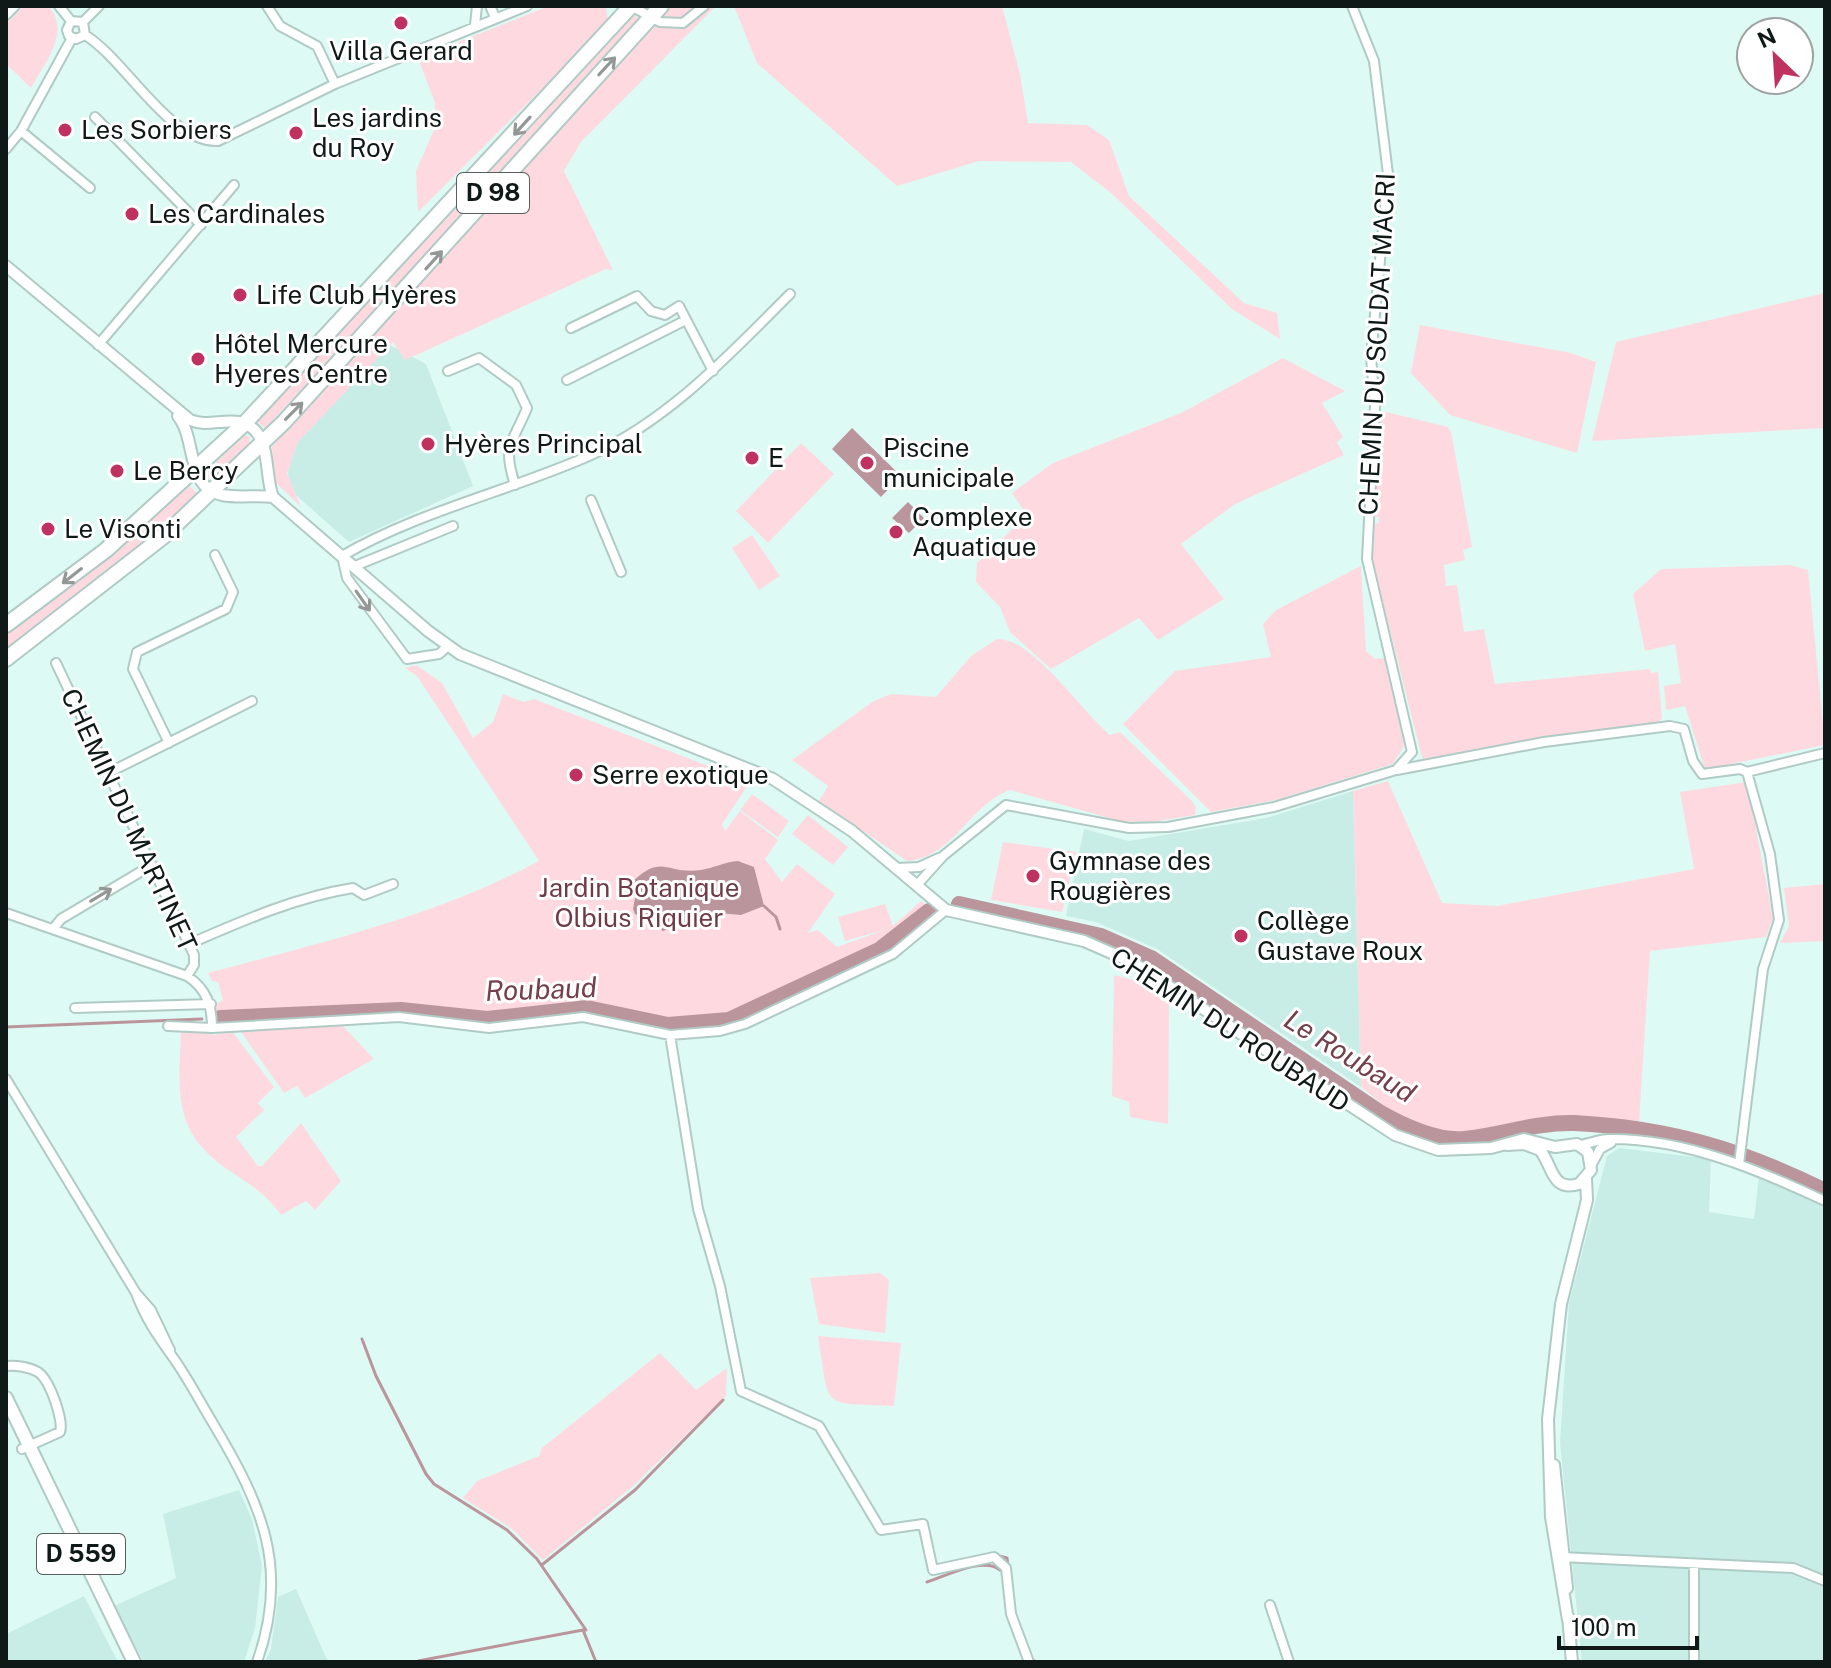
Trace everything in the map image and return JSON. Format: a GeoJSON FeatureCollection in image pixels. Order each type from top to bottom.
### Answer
{"type":"FeatureCollection","features":[{"type":"Feature","properties":{"kind":"highway","name":"D 98"},"geometry":{"type":"LineString","coordinates":[[6,625],[106,550],[244,424],[631,6]]}},
{"type":"Feature","properties":{"kind":"highway","name":"D 98"},"geometry":{"type":"LineString","coordinates":[[6,659],[121,572],[263,442],[325,380],[661,6]]}},
{"type":"Feature","properties":{"kind":"main road","name":"D 559"},"geometry":{"type":"LineString","coordinates":[[6,1398],[125,1662]]}},
{"type":"Feature","properties":{"kind":"main road","name":"D 559"},"geometry":{"type":"LineString","coordinates":[[6,1415],[26,1447],[134,1662]]}},
{"type":"Feature","properties":{"kind":"street"},"geometry":{"type":"LineString","coordinates":[[6,15],[15,6]]}},
{"type":"Feature","properties":{"kind":"street"},"geometry":{"type":"LineString","coordinates":[[59,6],[71,21],[83,22],[99,6]]}},
{"type":"Feature","properties":{"kind":"street"},"geometry":{"type":"LineString","coordinates":[[267,6],[267,11],[280,26],[317,46],[335,84]]}},
{"type":"Feature","properties":{"kind":"street"},"geometry":{"type":"LineString","coordinates":[[475,25],[477,6]]}},
{"type":"Feature","properties":{"kind":"street"},"geometry":{"type":"LineString","coordinates":[[490,6],[495,17]]}},
{"type":"Feature","properties":{"kind":"street"},"geometry":{"type":"LineString","coordinates":[[83,22],[85,35],[180,128],[201,141],[218,141],[241,133],[335,84],[527,6]]}},
{"type":"Feature","properties":{"kind":"street"},"geometry":{"type":"LineString","coordinates":[[631,6],[650,18],[683,23],[704,6]]}},
{"type":"Feature","properties":{"kind":"street","name":"CHEMIN DU SOLDAT MACRI"},"geometry":{"type":"LineString","coordinates":[[1352,6],[1374,61],[1387,163],[1388,194],[1371,357],[1375,406],[1367,559],[1412,752],[1396,770]]}},
{"type":"Feature","properties":{"kind":"street"},"geometry":{"type":"LineString","coordinates":[[71,21],[67,30],[72,38]]}},
{"type":"Feature","properties":{"kind":"street"},"geometry":{"type":"LineString","coordinates":[[6,149],[21,131],[72,38],[85,35]]}},
{"type":"Feature","properties":{"kind":"street"},"geometry":{"type":"LineString","coordinates":[[95,117],[201,225]]}},
{"type":"Feature","properties":{"kind":"street"},"geometry":{"type":"LineString","coordinates":[[21,131],[90,188]]}},
{"type":"Feature","properties":{"kind":"street"},"geometry":{"type":"LineString","coordinates":[[98,345],[234,185]]}},
{"type":"Feature","properties":{"kind":"street"},"geometry":{"type":"LineString","coordinates":[[6,266],[169,406],[197,423],[244,424],[263,442],[273,497]]}},
{"type":"Feature","properties":{"kind":"street"},"geometry":{"type":"LineString","coordinates":[[342,556],[396,529],[594,454],[644,425],[713,371],[790,294]]}},
{"type":"Feature","properties":{"kind":"street"},"geometry":{"type":"LineString","coordinates":[[571,328],[637,296],[651,311],[665,315],[679,306],[713,371]]}},
{"type":"Feature","properties":{"kind":"street"},"geometry":{"type":"LineString","coordinates":[[567,380],[686,320]]}},
{"type":"Feature","properties":{"kind":"street"},"geometry":{"type":"LineString","coordinates":[[448,371],[479,358],[516,385],[527,408],[508,445],[507,460],[515,485]]}},
{"type":"Feature","properties":{"kind":"street"},"geometry":{"type":"LineString","coordinates":[[168,1026],[212,1028],[399,1017],[489,1028],[583,1017],[670,1035],[720,1031],[745,1024],[893,954],[946,910],[825,811],[764,774],[475,662],[448,646],[273,497],[223,495],[213,491],[195,471],[188,432],[169,406]]}},
{"type":"Feature","properties":{"kind":"street"},"geometry":{"type":"LineString","coordinates":[[591,500],[621,572]]}},
{"type":"Feature","properties":{"kind":"street"},"geometry":{"type":"LineString","coordinates":[[355,566],[453,526]]}},
{"type":"Feature","properties":{"kind":"street"},"geometry":{"type":"LineString","coordinates":[[169,743],[133,669],[137,652],[226,609],[233,592],[215,555]]}},
{"type":"Feature","properties":{"kind":"street"},"geometry":{"type":"LineString","coordinates":[[342,556],[347,578],[407,659],[439,654],[448,646]]}},
{"type":"Feature","properties":{"kind":"street","name":"CHEMIN DU MARTINET"},"geometry":{"type":"LineString","coordinates":[[56,663],[189,944],[194,965],[187,976]]}},
{"type":"Feature","properties":{"kind":"street"},"geometry":{"type":"LineString","coordinates":[[108,773],[252,701]]}},
{"type":"Feature","properties":{"kind":"street"},"geometry":{"type":"LineString","coordinates":[[914,883],[1006,805],[1129,828],[1159,828],[1274,807],[1396,770],[1544,742],[1670,726],[1684,729],[1693,761],[1702,774],[1740,769],[1747,772],[1825,753]]}},
{"type":"Feature","properties":{"kind":"street"},"geometry":{"type":"LineString","coordinates":[[1739,1162],[1763,969],[1779,920],[1770,854],[1747,772]]}},
{"type":"Feature","properties":{"kind":"street"},"geometry":{"type":"LineString","coordinates":[[897,868],[919,867],[943,856]]}},
{"type":"Feature","properties":{"kind":"street"},"geometry":{"type":"LineString","coordinates":[[53,929],[61,919],[152,865]]}},
{"type":"Feature","properties":{"kind":"street"},"geometry":{"type":"LineString","coordinates":[[914,883],[919,867]]}},
{"type":"Feature","properties":{"kind":"street"},"geometry":{"type":"LineString","coordinates":[[189,944],[263,912],[332,891],[353,888],[364,895],[393,884]]}},
{"type":"Feature","properties":{"kind":"street","name":"CHEMIN DU ROUBAUD"},"geometry":{"type":"LineString","coordinates":[[946,910],[1084,941],[1132,962],[1375,1122],[1416,1144],[1438,1150],[1465,1151],[1531,1145],[1543,1154],[1549,1166]]}},
{"type":"Feature","properties":{"kind":"street"},"geometry":{"type":"LineString","coordinates":[[6,913],[187,976],[199,985],[211,1004],[212,1028]]}},
{"type":"Feature","properties":{"kind":"street"},"geometry":{"type":"LineString","coordinates":[[75,1008],[211,1004]]}},
{"type":"Feature","properties":{"kind":"street"},"geometry":{"type":"LineString","coordinates":[[670,1035],[698,1209],[720,1286],[741,1391],[819,1426],[881,1530],[923,1524],[933,1570],[994,1557],[1006,1568],[1011,1614],[1029,1662]]}},
{"type":"Feature","properties":{"kind":"street"},"geometry":{"type":"LineString","coordinates":[[6,1079],[136,1293],[150,1326],[172,1355],[238,1464],[268,1536],[273,1569],[271,1602],[257,1662]]}},
{"type":"Feature","properties":{"kind":"street","name":"CHEMIN DU ROUBAUD"},"geometry":{"type":"LineString","coordinates":[[1507,1145],[1524,1139],[1561,1146]]}},
{"type":"Feature","properties":{"kind":"street"},"geometry":{"type":"LineString","coordinates":[[1581,1222],[1581,1202],[1568,1186],[1554,1179],[1549,1166],[1552,1153],[1561,1146],[1607,1139],[1683,1148],[1739,1162],[1825,1201]]}},
{"type":"Feature","properties":{"kind":"street"},"geometry":{"type":"LineString","coordinates":[[1572,1662],[1548,1441],[1561,1304],[1589,1193],[1586,1179],[1603,1146],[1623,1140]]}},
{"type":"Feature","properties":{"kind":"street"},"geometry":{"type":"LineString","coordinates":[[1579,1145],[1588,1152],[1592,1164]]}},
{"type":"Feature","properties":{"kind":"street"},"geometry":{"type":"LineString","coordinates":[[1568,1186],[1586,1179]]}},
{"type":"Feature","properties":{"kind":"street"},"geometry":{"type":"LineString","coordinates":[[6,1366],[38,1372],[44,1378],[61,1422],[60,1432],[26,1447]]}},
{"type":"Feature","properties":{"kind":"street"},"geometry":{"type":"LineString","coordinates":[[1561,1557],[1793,1568],[1825,1581]]}},
{"type":"Feature","properties":{"kind":"street"},"geometry":{"type":"LineString","coordinates":[[1694,1564],[1694,1662]]}},
{"type":"Feature","properties":{"kind":"street"},"geometry":{"type":"LineString","coordinates":[[1270,1605],[1289,1662]]}},
{"type":"Feature","properties":{"kind":"shaded area"},"geometry":{"type":"Polygon","coordinates":[[[388,344],[426,364],[473,486],[349,542],[289,489],[288,471],[296,442],[388,344]]]}},
{"type":"Feature","properties":{"kind":"shaded area","name":"Piscine municipale"},"geometry":{"type":"Polygon","coordinates":[[[852,428],[901,476],[881,497],[832,449],[852,428]]]}},
{"type":"Feature","properties":{"kind":"shaded area"},"geometry":{"type":"Polygon","coordinates":[[[908,502],[924,518],[909,533],[892,518],[908,502]]]}},
{"type":"Feature","properties":{"kind":"shaded area","name":"Collège Gustave Roux"},"geometry":{"type":"Polygon","coordinates":[[[1353,791],[1361,1087],[1157,949],[1096,922],[1066,916],[1084,829],[1129,841],[1266,818],[1353,791]]]}},
{"type":"Feature","properties":{"kind":"shaded area"},"geometry":{"type":"Polygon","coordinates":[[[738,861],[754,867],[764,906],[741,915],[718,913],[708,924],[697,918],[663,931],[635,914],[637,887],[633,881],[652,868],[690,871],[738,861]]]}},
{"type":"Feature","properties":{"kind":"shaded area"},"geometry":{"type":"Polygon","coordinates":[[[1619,1148],[1711,1159],[1709,1212],[1754,1219],[1759,1176],[1825,1208],[1825,1662],[1582,1662],[1560,1443],[1569,1303],[1607,1156],[1619,1148]]]}},
{"type":"Feature","properties":{"kind":"shaded area"},"geometry":{"type":"Polygon","coordinates":[[[239,1490],[252,1519],[262,1566],[255,1628],[244,1662],[144,1662],[114,1606],[176,1578],[163,1514],[239,1490]]]}},
{"type":"Feature","properties":{"kind":"shaded area"},"geometry":{"type":"Polygon","coordinates":[[[296,1589],[328,1662],[265,1662],[271,1649],[278,1597],[296,1589]]]}},
{"type":"Feature","properties":{"kind":"shaded area"},"geometry":{"type":"Polygon","coordinates":[[[84,1596],[118,1662],[6,1662],[6,1634],[84,1596]]]}},
{"type":"Feature","properties":{"kind":"green space"},"geometry":{"type":"Polygon","coordinates":[[[24,6],[48,6],[55,15],[57,25],[54,47],[31,88],[6,64],[6,24],[24,6]]]}},
{"type":"Feature","properties":{"kind":"green space"},"geometry":{"type":"Polygon","coordinates":[[[549,6],[606,6],[608,23],[418,212],[416,171],[434,130],[435,103],[418,58],[549,6]]]}},
{"type":"Feature","properties":{"kind":"green space"},"geometry":{"type":"Polygon","coordinates":[[[667,6],[716,6],[581,142],[564,171],[613,270],[606,269],[405,360],[393,342],[298,442],[287,473],[301,507],[274,481],[272,447],[667,6]]]}},
{"type":"Feature","properties":{"kind":"green space"},"geometry":{"type":"Polygon","coordinates":[[[734,6],[1002,6],[1020,74],[1028,123],[1087,125],[1109,140],[1129,196],[1244,303],[1277,313],[1280,339],[1232,309],[1111,193],[1071,162],[979,161],[897,186],[757,63],[734,6]]]}},
{"type":"Feature","properties":{"kind":"green space"},"geometry":{"type":"Polygon","coordinates":[[[631,13],[641,20],[265,429],[257,421],[631,13]]]}},
{"type":"Feature","properties":{"kind":"green space"},"geometry":{"type":"Polygon","coordinates":[[[1825,293],[1825,428],[1592,441],[1616,342],[1825,293]]]}},
{"type":"Feature","properties":{"kind":"green space"},"geometry":{"type":"Polygon","coordinates":[[[1420,325],[1571,353],[1596,362],[1577,453],[1450,415],[1411,373],[1420,325]]]}},
{"type":"Feature","properties":{"kind":"green space"},"geometry":{"type":"Polygon","coordinates":[[[1283,358],[1345,391],[1322,403],[1343,437],[1337,442],[1344,455],[1235,504],[1181,544],[1224,599],[1158,640],[1139,618],[1051,669],[1010,632],[1000,607],[976,582],[977,563],[1027,515],[1012,493],[1053,463],[1181,413],[1283,358]]]}},
{"type":"Feature","properties":{"kind":"green space"},"geometry":{"type":"Polygon","coordinates":[[[1382,411],[1448,427],[1451,432],[1472,547],[1463,550],[1465,560],[1444,565],[1446,586],[1457,585],[1464,632],[1484,629],[1495,684],[1650,669],[1651,673],[1658,672],[1662,718],[1658,723],[1423,761],[1371,555],[1370,525],[1379,523],[1379,517],[1372,516],[1382,411]]]}},
{"type":"Feature","properties":{"kind":"green space"},"geometry":{"type":"Polygon","coordinates":[[[245,435],[250,437],[249,444],[213,480],[207,478],[208,470],[245,435]]]}},
{"type":"Feature","properties":{"kind":"green space"},"geometry":{"type":"Polygon","coordinates":[[[801,443],[834,474],[768,543],[736,511],[801,443]]]}},
{"type":"Feature","properties":{"kind":"green space"},"geometry":{"type":"Polygon","coordinates":[[[190,486],[198,494],[99,580],[6,650],[6,635],[101,562],[190,486]]]}},
{"type":"Feature","properties":{"kind":"green space"},"geometry":{"type":"Polygon","coordinates":[[[752,535],[780,576],[759,590],[732,548],[752,535]]]}},
{"type":"Feature","properties":{"kind":"green space"},"geometry":{"type":"Polygon","coordinates":[[[1790,565],[1808,570],[1825,745],[1705,769],[1685,706],[1666,710],[1664,686],[1681,683],[1675,644],[1645,651],[1633,594],[1661,569],[1790,565]]]}},
{"type":"Feature","properties":{"kind":"green space"},"geometry":{"type":"Polygon","coordinates":[[[1361,566],[1366,651],[1375,659],[1387,658],[1404,746],[1393,764],[1276,800],[1211,812],[1123,724],[1175,671],[1271,657],[1263,624],[1276,610],[1361,566]]]}},
{"type":"Feature","properties":{"kind":"green space"},"geometry":{"type":"Polygon","coordinates":[[[997,639],[1011,642],[1041,662],[1110,735],[1120,732],[1191,800],[1196,807],[1195,815],[1145,823],[1120,821],[1010,790],[983,807],[937,851],[907,861],[819,801],[828,786],[792,760],[872,702],[891,694],[936,697],[971,656],[997,639]]]}},
{"type":"Feature","properties":{"kind":"green space","name":"Jardin Botanique Olbius Riquier"},"geometry":{"type":"Polygon","coordinates":[[[416,665],[442,683],[473,738],[493,722],[503,694],[524,702],[534,699],[750,782],[722,824],[725,831],[740,811],[778,840],[765,859],[782,882],[797,864],[835,894],[808,933],[818,930],[837,947],[887,929],[845,941],[838,917],[885,904],[893,926],[921,901],[927,906],[881,943],[736,1012],[670,1019],[573,1003],[487,1013],[400,1003],[215,1014],[216,1004],[223,1000],[218,982],[212,981],[208,973],[419,913],[539,861],[417,676],[405,668],[416,665]]]}},
{"type":"Feature","properties":{"kind":"green space"},"geometry":{"type":"Polygon","coordinates":[[[1388,781],[1442,903],[1497,906],[1694,869],[1680,792],[1747,782],[1773,918],[1766,937],[1650,951],[1639,1122],[1565,1117],[1468,1135],[1447,1133],[1397,1116],[1361,1087],[1353,791],[1388,781]]]}},
{"type":"Feature","properties":{"kind":"green space"},"geometry":{"type":"Polygon","coordinates":[[[752,794],[789,821],[778,837],[740,810],[752,794]]]}},
{"type":"Feature","properties":{"kind":"green space"},"geometry":{"type":"Polygon","coordinates":[[[808,815],[848,847],[833,865],[792,834],[808,815]]]}},
{"type":"Feature","properties":{"kind":"green space","name":"Gymnase des Rougières"},"geometry":{"type":"Polygon","coordinates":[[[1003,842],[1076,852],[1062,912],[991,900],[1003,842]]]}},
{"type":"Feature","properties":{"kind":"green space"},"geometry":{"type":"Polygon","coordinates":[[[1825,884],[1825,941],[1780,943],[1789,926],[1784,888],[1825,884]]]}},
{"type":"Feature","properties":{"kind":"green space"},"geometry":{"type":"Polygon","coordinates":[[[1114,975],[1137,981],[1169,1004],[1168,1124],[1130,1117],[1129,1102],[1112,1096],[1114,975]]]}},
{"type":"Feature","properties":{"kind":"green space"},"geometry":{"type":"Polygon","coordinates":[[[342,1025],[374,1059],[305,1098],[297,1086],[284,1093],[241,1032],[342,1025]]]}},
{"type":"Feature","properties":{"kind":"green space"},"geometry":{"type":"Polygon","coordinates":[[[181,1029],[215,1035],[232,1031],[274,1087],[258,1103],[264,1110],[236,1137],[258,1166],[262,1166],[301,1123],[341,1181],[315,1210],[306,1201],[281,1215],[264,1196],[211,1156],[197,1141],[188,1126],[180,1091],[181,1029]]]}},
{"type":"Feature","properties":{"kind":"green space"},"geometry":{"type":"Polygon","coordinates":[[[880,1273],[889,1280],[885,1333],[819,1324],[810,1278],[880,1273]]]}},
{"type":"Feature","properties":{"kind":"green space"},"geometry":{"type":"Polygon","coordinates":[[[818,1336],[901,1343],[894,1406],[852,1404],[832,1398],[824,1378],[818,1336]]]}},
{"type":"Feature","properties":{"kind":"green space"},"geometry":{"type":"Polygon","coordinates":[[[660,1353],[696,1390],[727,1368],[726,1396],[633,1486],[543,1560],[511,1528],[463,1498],[477,1481],[539,1456],[542,1448],[660,1353]]]}},
{"type":"Feature","properties":{"kind":"waterway"},"geometry":{"type":"LineString","coordinates":[[625,881],[633,882]]}},
{"type":"Feature","properties":{"kind":"waterway","name":"Le Roubaud"},"geometry":{"type":"LineString","coordinates":[[959,904],[1101,936],[1151,958],[1379,1112],[1421,1132],[1465,1139],[1560,1123],[1641,1130],[1733,1152],[1825,1191]]}},
{"type":"Feature","properties":{"kind":"waterway"},"geometry":{"type":"LineString","coordinates":[[764,906],[776,917],[780,929]]}},
{"type":"Feature","properties":{"kind":"waterway","name":"Roubaud"},"geometry":{"type":"LineString","coordinates":[[220,1018],[401,1010],[487,1019],[587,1008],[668,1025],[729,1020],[879,950],[929,911]]}},
{"type":"Feature","properties":{"kind":"waterway","name":"Roubaud"},"geometry":{"type":"LineString","coordinates":[[6,1027],[202,1019]]}},
{"type":"Feature","properties":{"kind":"waterway"},"geometry":{"type":"LineString","coordinates":[[362,1339],[376,1376],[426,1474],[434,1484],[507,1530],[537,1559],[586,1630],[583,1630],[596,1662]]}},
{"type":"Feature","properties":{"kind":"waterway"},"geometry":{"type":"LineString","coordinates":[[543,1564],[635,1490],[723,1400]]}},
{"type":"Feature","properties":{"kind":"waterway"},"geometry":{"type":"LineString","coordinates":[[999,1556],[1007,1558],[1008,1566]]}},
{"type":"Feature","properties":{"kind":"waterway"},"geometry":{"type":"LineString","coordinates":[[927,1582],[975,1566],[993,1566],[1000,1570]]}},
{"type":"Feature","properties":{"kind":"waterway"},"geometry":{"type":"LineString","coordinates":[[418,1661],[583,1630]]}},
{"type":"Feature","properties":{"kind":"place","name":"Villa Gerard"},"geometry":{"type":"Point","coordinates":[401,23]}},
{"type":"Feature","properties":{"kind":"place","name":"Les Sorbiers"},"geometry":{"type":"Point","coordinates":[65,130]}},
{"type":"Feature","properties":{"kind":"place","name":"Les jardins du Roy"},"geometry":{"type":"Point","coordinates":[296,133]}},
{"type":"Feature","properties":{"kind":"place","name":"Les Cardinales"},"geometry":{"type":"Point","coordinates":[132,214]}},
{"type":"Feature","properties":{"kind":"place","name":"Life Club Hyères"},"geometry":{"type":"Point","coordinates":[240,295]}},
{"type":"Feature","properties":{"kind":"place","name":"Hôtel Mercure Hyeres Centre"},"geometry":{"type":"Point","coordinates":[198,359]}},
{"type":"Feature","properties":{"kind":"place","name":"Hyères Principal"},"geometry":{"type":"Point","coordinates":[428,444]}},
{"type":"Feature","properties":{"kind":"place","name":"E"},"geometry":{"type":"Point","coordinates":[752,458]}},
{"type":"Feature","properties":{"kind":"place","name":"Piscine municipale"},"geometry":{"type":"Point","coordinates":[867,463]}},
{"type":"Feature","properties":{"kind":"place","name":"Le Bercy"},"geometry":{"type":"Point","coordinates":[117,471]}},
{"type":"Feature","properties":{"kind":"place","name":"Le Visonti"},"geometry":{"type":"Point","coordinates":[48,529]}},
{"type":"Feature","properties":{"kind":"place","name":"Complexe Aquatique"},"geometry":{"type":"Point","coordinates":[896,532]}},
{"type":"Feature","properties":{"kind":"place","name":"Serre exotique"},"geometry":{"type":"Point","coordinates":[576,775]}},
{"type":"Feature","properties":{"kind":"place","name":"Gymnase des Rougières"},"geometry":{"type":"Point","coordinates":[1033,876]}},
{"type":"Feature","properties":{"kind":"place","name":"Collège Gustave Roux"},"geometry":{"type":"Point","coordinates":[1241,936]}}]}
